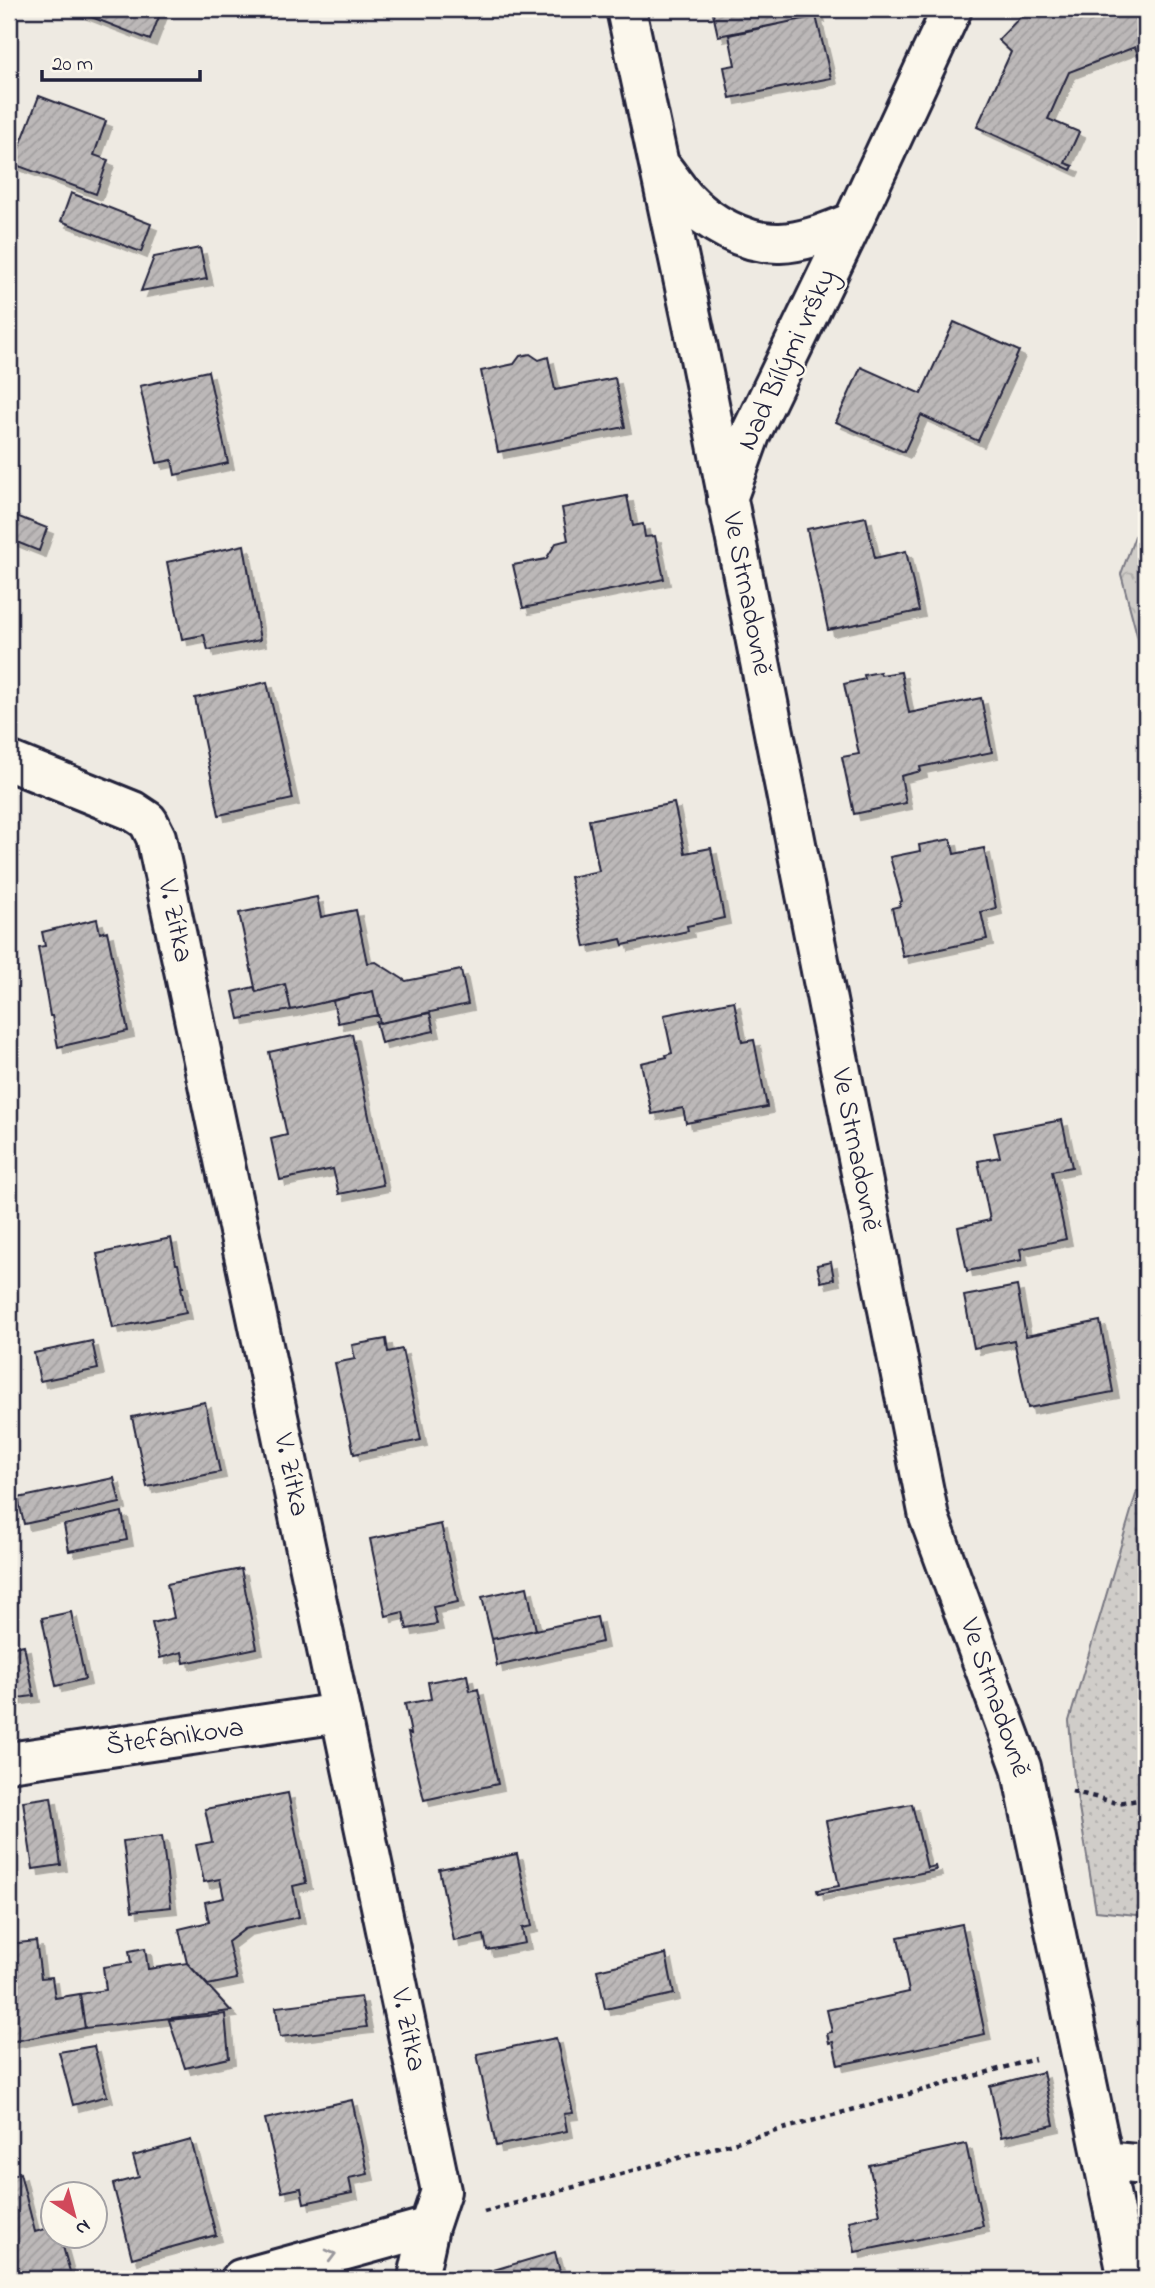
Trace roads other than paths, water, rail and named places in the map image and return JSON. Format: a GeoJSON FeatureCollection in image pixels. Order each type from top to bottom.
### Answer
{"type":"FeatureCollection","features":[{"type":"Feature","properties":{"kind":"street","name":"Ve Strnadovně"},"geometry":{"type":"LineString","coordinates":[[626,9],[727,499],[929,1517],[1021,1767],[1128,2279]]}},
{"type":"Feature","properties":{"kind":"street","name":"Nad Bílými vršky"},"geometry":{"type":"LineString","coordinates":[[727,499],[750,435],[952,9]]}},
{"type":"Feature","properties":{"kind":"street","name":"Nad Bílými vršky"},"geometry":{"type":"LineString","coordinates":[[658,163],[686,199],[714,223],[746,239],[780,243],[817,236],[853,222]]}},
{"type":"Feature","properties":{"kind":"street","name":"V. Zítka"},"geometry":{"type":"LineString","coordinates":[[9,761],[133,811],[148,821],[156,837],[441,2191],[429,2227],[419,2273],[421,2279]]}},
{"type":"Feature","properties":{"kind":"street","name":"Štefánikova"},"geometry":{"type":"LineString","coordinates":[[9,1762],[340,1713]]}},
{"type":"Feature","properties":{"kind":"street"},"geometry":{"type":"LineString","coordinates":[[1104,2161],[1146,2165]]}},
{"type":"Feature","properties":{"kind":"street"},"geometry":{"type":"LineString","coordinates":[[241,2279],[429,2227]]}}]}
